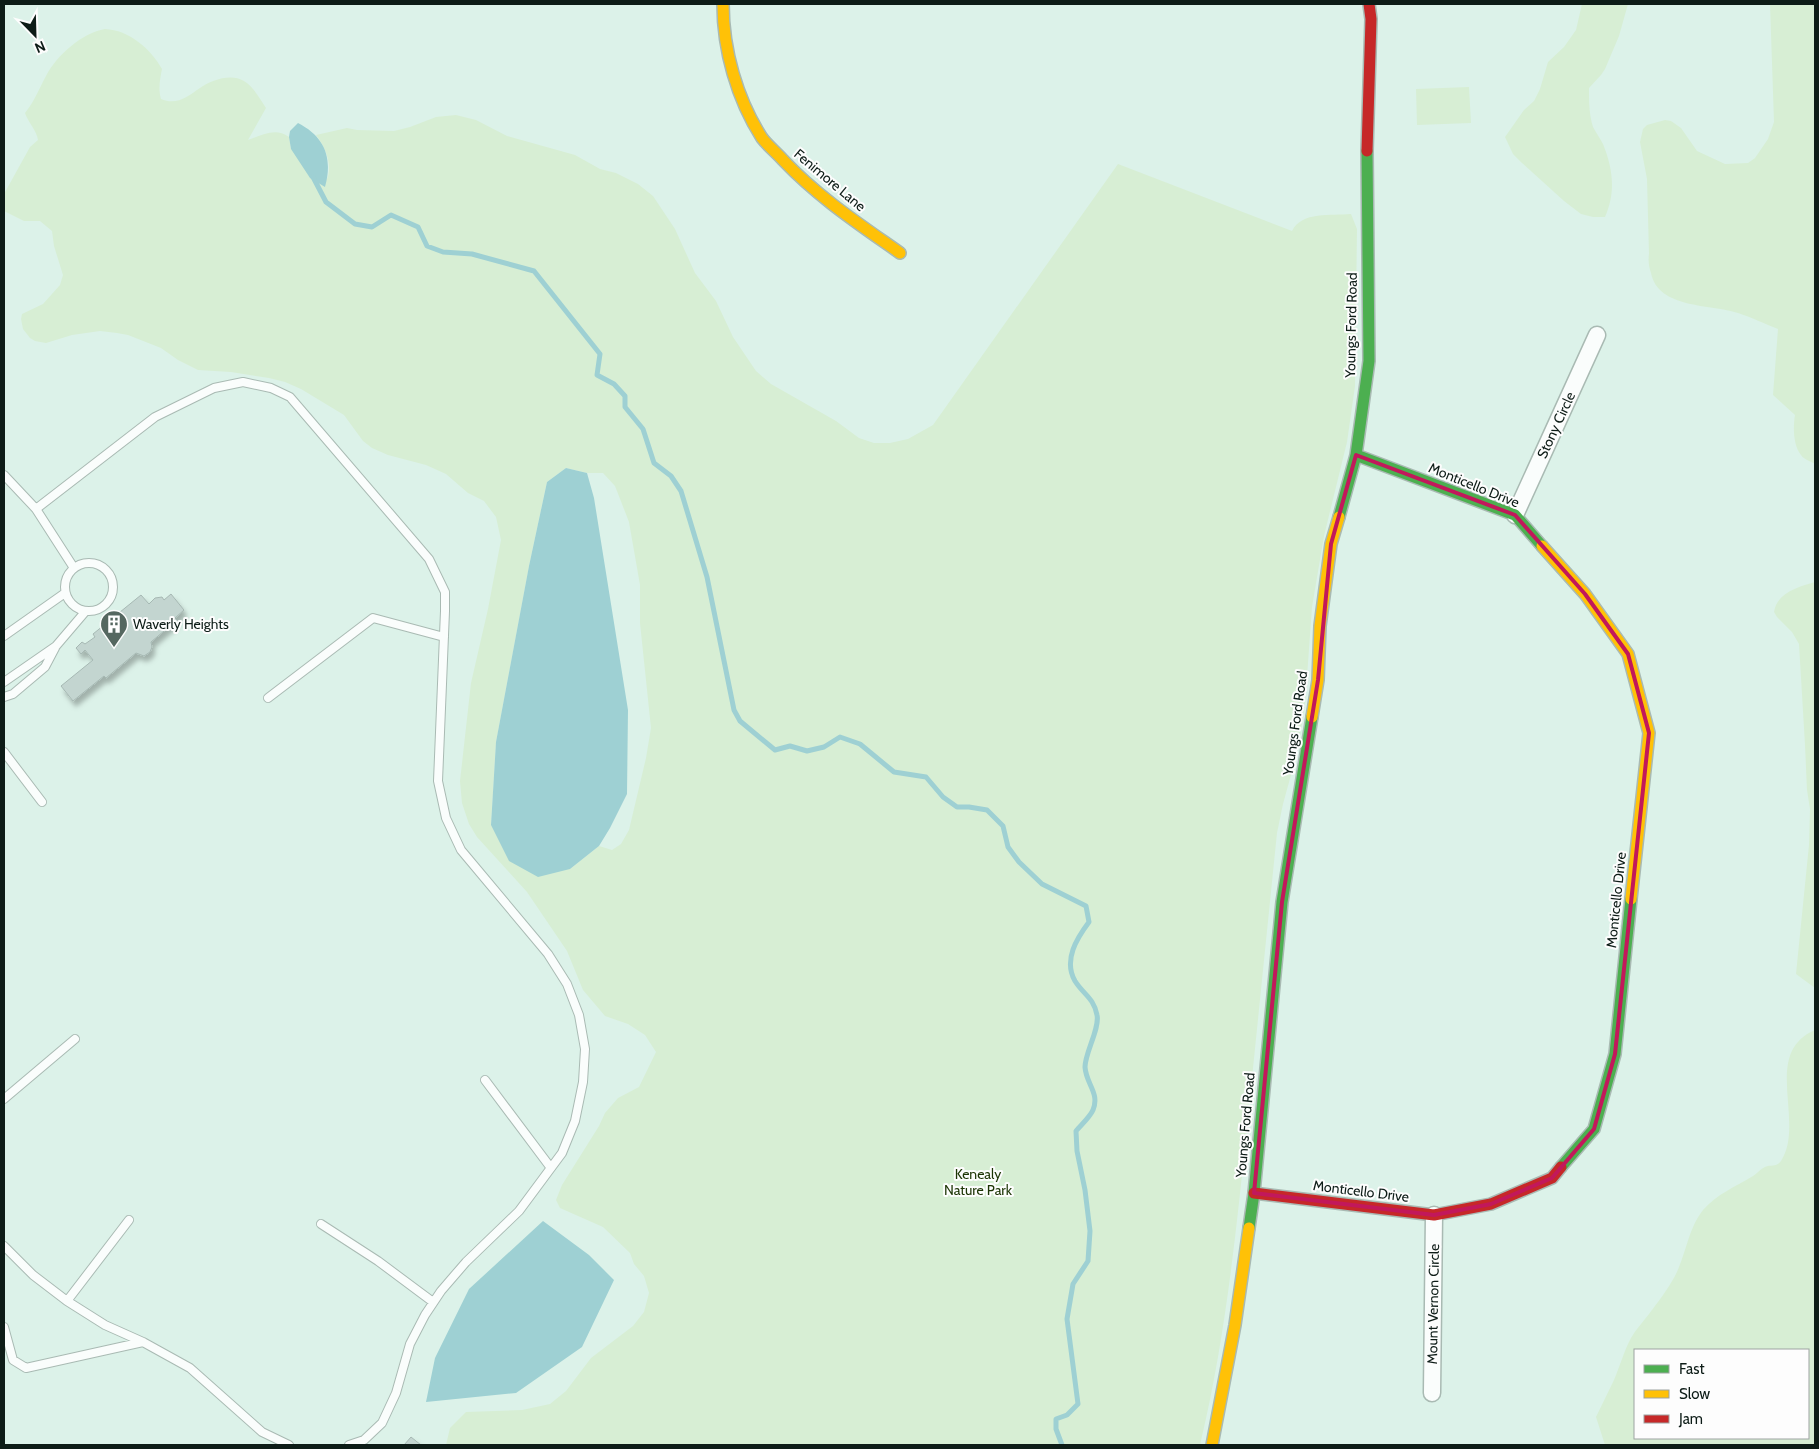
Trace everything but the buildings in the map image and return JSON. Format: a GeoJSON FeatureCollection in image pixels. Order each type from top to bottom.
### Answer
{"type":"FeatureCollection","features":[{"type":"Feature","properties":{"kind":"street","name":"Fenimore Lane"},"geometry":{"type":"LineString","coordinates":[[723,4],[723,28],[738,91],[763,139],[800,178],[846,215],[900,253]]}},
{"type":"Feature","properties":{"kind":"street","name":"Youngs Ford Road"},"geometry":{"type":"LineString","coordinates":[[1212,1445],[1235,1325],[1254,1194],[1282,902],[1318,680],[1320,626],[1331,544],[1356,455],[1369,361],[1366,173],[1371,19],[1369,4]]}},
{"type":"Feature","properties":{"kind":"street","name":"Stony Circle"},"geometry":{"type":"LineString","coordinates":[[1516,515],[1597,335]]}},
{"type":"Feature","properties":{"kind":"street","name":"Monticello Drive"},"geometry":{"type":"LineString","coordinates":[[1254,1194],[1434,1215],[1491,1204],[1552,1178],[1594,1129],[1615,1054],[1649,733],[1628,654],[1585,594],[1516,515],[1356,455]]}},
{"type":"Feature","properties":{"kind":"street","name":"Mount Vernon Circle"},"geometry":{"type":"LineString","coordinates":[[1432,1394],[1434,1215]]}},
{"type":"Feature","properties":{"kind":"lane"},"geometry":{"type":"LineString","coordinates":[[36,509],[155,417],[214,388],[243,382],[271,388],[290,398],[429,559],[444,592],[438,781],[446,818],[461,850],[548,954],[567,984],[579,1015],[585,1049],[583,1082],[575,1121],[562,1153],[519,1210],[466,1262],[433,1302],[410,1344],[396,1393],[382,1423],[364,1440],[349,1445]]}},
{"type":"Feature","properties":{"kind":"lane"},"geometry":{"type":"LineString","coordinates":[[4,475],[36,509],[74,568]]}},
{"type":"Feature","properties":{"kind":"lane"},"geometry":{"type":"LineString","coordinates":[[88,563],[97,564],[108,573],[112,581],[112,596],[107,604],[99,610],[85,612],[72,606],[65,593],[66,579],[74,568],[88,563]]}},
{"type":"Feature","properties":{"kind":"lane"},"geometry":{"type":"LineString","coordinates":[[4,636],[65,593]]}},
{"type":"Feature","properties":{"kind":"lane"},"geometry":{"type":"LineString","coordinates":[[4,697],[13,694],[45,667],[56,646],[85,612]]}},
{"type":"Feature","properties":{"kind":"lane"},"geometry":{"type":"LineString","coordinates":[[268,698],[373,618],[444,637]]}},
{"type":"Feature","properties":{"kind":"lane"},"geometry":{"type":"LineString","coordinates":[[4,682],[56,646]]}},
{"type":"Feature","properties":{"kind":"lane"},"geometry":{"type":"LineString","coordinates":[[4,752],[42,802]]}},
{"type":"Feature","properties":{"kind":"lane"},"geometry":{"type":"LineString","coordinates":[[4,1099],[75,1039]]}},
{"type":"Feature","properties":{"kind":"lane"},"geometry":{"type":"LineString","coordinates":[[485,1080],[551,1168]]}},
{"type":"Feature","properties":{"kind":"lane"},"geometry":{"type":"LineString","coordinates":[[67,1301],[129,1220]]}},
{"type":"Feature","properties":{"kind":"lane"},"geometry":{"type":"LineString","coordinates":[[321,1224],[378,1261],[433,1302]]}},
{"type":"Feature","properties":{"kind":"lane"},"geometry":{"type":"LineString","coordinates":[[4,1246],[33,1275],[67,1301],[104,1325],[143,1342],[190,1368],[262,1432],[289,1445]]}},
{"type":"Feature","properties":{"kind":"lane"},"geometry":{"type":"LineString","coordinates":[[4,1327],[13,1360],[26,1368],[143,1342]]}},
{"type":"Feature","properties":{"kind":"highlighted area"},"geometry":{"type":"Polygon","coordinates":[[[1356,455],[1515,515],[1585,594],[1628,654],[1649,733],[1615,1054],[1594,1129],[1552,1178],[1491,1204],[1434,1215],[1254,1193],[1282,902],[1318,680],[1331,544],[1356,455]]]}},
{"type":"Feature","properties":{"kind":"green space"},"geometry":{"type":"Polygon","coordinates":[[[1582,4],[1628,4],[1619,36],[1605,69],[1589,88],[1593,127],[1603,144],[1611,171],[1611,199],[1605,217],[1581,214],[1564,201],[1513,154],[1505,137],[1524,110],[1534,101],[1540,89],[1548,62],[1564,47],[1576,30],[1582,4]]]}},
{"type":"Feature","properties":{"kind":"green space"},"geometry":{"type":"Polygon","coordinates":[[[1770,4],[1815,4],[1815,464],[1802,457],[1798,451],[1794,430],[1795,415],[1773,395],[1778,329],[1738,313],[1674,299],[1656,285],[1649,264],[1647,179],[1640,142],[1643,129],[1647,125],[1665,120],[1671,121],[1681,128],[1697,151],[1725,164],[1748,163],[1755,158],[1768,139],[1774,122],[1770,4]]]}},
{"type":"Feature","properties":{"kind":"green space","name":"Kenealy Nature Park"},"geometry":{"type":"Polygon","coordinates":[[[105,29],[122,33],[131,37],[152,54],[162,69],[159,88],[161,99],[177,101],[221,78],[233,78],[244,81],[253,89],[266,108],[248,140],[274,132],[284,134],[289,137],[291,149],[327,179],[329,162],[316,135],[347,128],[394,131],[436,117],[456,115],[476,120],[507,136],[575,155],[600,169],[616,173],[638,184],[653,196],[675,229],[695,273],[716,301],[733,337],[756,371],[771,384],[836,421],[859,438],[874,443],[890,443],[908,439],[933,425],[1118,164],[1292,231],[1303,220],[1310,217],[1351,214],[1357,229],[1355,386],[1347,442],[1324,536],[1312,607],[1305,705],[1297,753],[1277,833],[1234,1247],[1223,1327],[1200,1445],[446,1445],[450,1428],[466,1412],[522,1410],[550,1404],[566,1391],[591,1358],[633,1326],[644,1312],[649,1293],[644,1276],[634,1264],[630,1253],[603,1227],[560,1208],[556,1200],[562,1185],[599,1126],[605,1113],[618,1098],[639,1087],[656,1052],[645,1035],[628,1024],[605,1016],[583,990],[567,951],[527,892],[477,837],[469,824],[462,803],[460,781],[471,683],[501,540],[496,517],[484,501],[468,493],[446,474],[426,465],[388,455],[372,448],[363,441],[344,415],[301,389],[285,382],[231,372],[198,370],[178,360],[161,348],[128,335],[100,331],[72,335],[46,343],[30,338],[23,329],[22,314],[43,304],[60,285],[63,275],[54,246],[52,231],[40,221],[24,221],[4,211],[4,194],[30,147],[38,140],[25,113],[51,68],[63,53],[79,40],[96,31],[105,29]],[[566,468],[547,482],[496,742],[491,825],[570,869],[599,846],[612,850],[621,844],[629,830],[651,728],[640,623],[640,585],[629,522],[615,486],[603,473],[587,473],[566,468]]]}},
{"type":"Feature","properties":{"kind":"green space"},"geometry":{"type":"Polygon","coordinates":[[[1469,87],[1471,123],[1417,125],[1416,89],[1469,87]]]}},
{"type":"Feature","properties":{"kind":"green space"},"geometry":{"type":"Polygon","coordinates":[[[1815,582],[1815,988],[1796,974],[1809,845],[1810,809],[1807,790],[1799,644],[1792,632],[1774,612],[1776,605],[1784,595],[1796,588],[1815,582]]]}},
{"type":"Feature","properties":{"kind":"green space"},"geometry":{"type":"Polygon","coordinates":[[[1815,1030],[1815,1445],[1605,1445],[1596,1417],[1631,1338],[1675,1276],[1698,1217],[1708,1204],[1720,1195],[1763,1168],[1775,1165],[1781,1161],[1787,1145],[1789,1127],[1787,1071],[1790,1055],[1799,1041],[1815,1030]]]}},
{"type":"Feature","properties":{"kind":"water"},"geometry":{"type":"Polygon","coordinates":[[[298,123],[315,135],[325,149],[328,167],[325,187],[310,178],[291,149],[290,131],[298,123]]]}},
{"type":"Feature","properties":{"kind":"water"},"geometry":{"type":"Polygon","coordinates":[[[566,468],[587,473],[594,498],[628,710],[627,794],[599,846],[570,869],[538,877],[509,861],[491,825],[496,742],[547,482],[566,468]]]}},
{"type":"Feature","properties":{"kind":"water"},"geometry":{"type":"Polygon","coordinates":[[[543,1221],[589,1255],[614,1280],[582,1347],[516,1393],[426,1402],[435,1358],[469,1289],[543,1221]]]}},
{"type":"Feature","properties":{"kind":"waterway"},"geometry":{"type":"LineString","coordinates":[[313,177],[326,202],[355,224],[372,227],[391,215],[418,227],[427,246],[443,252],[472,254],[534,271],[600,354],[597,375],[614,384],[625,396],[625,407],[643,429],[654,463],[671,476],[681,491],[707,577],[734,710],[740,721],[775,750],[790,746],[807,751],[824,747],[840,737],[860,744],[894,772],[926,777],[943,797],[957,807],[987,810],[1003,826],[1008,847],[1019,862],[1042,884],[1086,906],[1089,922],[1076,942],[1070,965],[1075,981],[1091,1000],[1097,1015],[1096,1027],[1085,1067],[1094,1093],[1095,1104],[1090,1115],[1076,1131],[1077,1151],[1085,1190],[1090,1231],[1088,1261],[1073,1284],[1067,1319],[1078,1404],[1067,1415],[1056,1419],[1056,1429],[1062,1445]]}},
{"type":"Feature","properties":{"kind":"traffic: fast"},"geometry":{"type":"LineString","coordinates":[[1339,517],[1356,455],[1369,361],[1367,151]]}},
{"type":"Feature","properties":{"kind":"traffic: fast"},"geometry":{"type":"LineString","coordinates":[[1356,455],[1515,515],[1542,546]]}},
{"type":"Feature","properties":{"kind":"traffic: fast"},"geometry":{"type":"LineString","coordinates":[[1249,1228],[1282,902],[1312,717]]}},
{"type":"Feature","properties":{"kind":"traffic: fast"},"geometry":{"type":"LineString","coordinates":[[1561,1167],[1594,1129],[1615,1054],[1631,899]]}},
{"type":"Feature","properties":{"kind":"traffic: slow"},"geometry":{"type":"LineString","coordinates":[[723,4],[726,39],[733,74],[745,107],[762,138],[810,186],[854,221],[900,253]]}},
{"type":"Feature","properties":{"kind":"traffic: slow"},"geometry":{"type":"LineString","coordinates":[[1312,717],[1318,680],[1320,626],[1331,544],[1339,517]]}},
{"type":"Feature","properties":{"kind":"traffic: slow"},"geometry":{"type":"LineString","coordinates":[[1542,546],[1585,594],[1628,654],[1649,733],[1631,899]]}},
{"type":"Feature","properties":{"kind":"traffic: slow"},"geometry":{"type":"LineString","coordinates":[[1212,1445],[1235,1325],[1249,1228]]}},
{"type":"Feature","properties":{"kind":"traffic: jam"},"geometry":{"type":"LineString","coordinates":[[1367,151],[1371,19],[1369,4]]}},
{"type":"Feature","properties":{"kind":"traffic: jam"},"geometry":{"type":"LineString","coordinates":[[1254,1193],[1434,1215],[1491,1204],[1552,1178],[1561,1167]]}},
{"type":"Feature","properties":{"kind":"place","name":"Waverly Heights"},"geometry":{"type":"Point","coordinates":[114,648]}}]}
